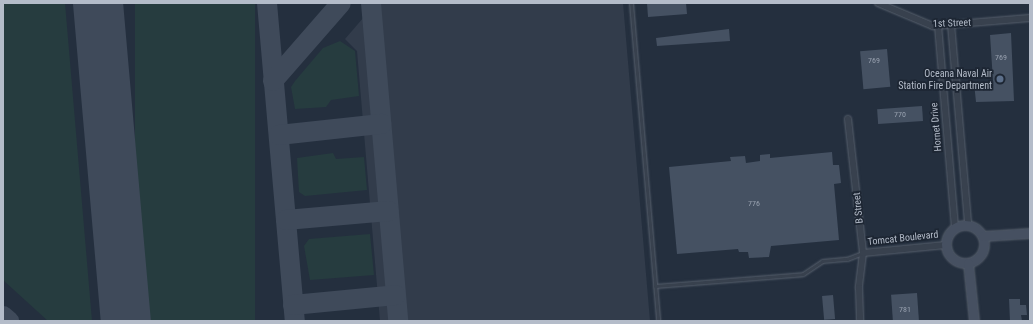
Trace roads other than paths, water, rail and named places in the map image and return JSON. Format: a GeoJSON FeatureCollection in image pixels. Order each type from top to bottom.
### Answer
{"type":"FeatureCollection","features":[{"type":"Feature","properties":{"kind":"main road"},"geometry":{"type":"LineString","coordinates":[[968,263],[950,256],[946,245],[948,234],[956,226],[968,224],[983,236],[1030,232]]}},
{"type":"Feature","properties":{"kind":"main road"},"geometry":{"type":"LineString","coordinates":[[968,263],[982,254],[983,236]]}},
{"type":"Feature","properties":{"kind":"main road"},"geometry":{"type":"LineString","coordinates":[[968,263],[974,321]]}},
{"type":"Feature","properties":{"kind":"street","name":"1st Street"},"geometry":{"type":"LineString","coordinates":[[878,3],[904,16],[938,25],[1030,18]]}},
{"type":"Feature","properties":{"kind":"street"},"geometry":{"type":"LineString","coordinates":[[951,24],[968,224]]}},
{"type":"Feature","properties":{"kind":"street","name":"Hornet Drive"},"geometry":{"type":"LineString","coordinates":[[938,25],[956,226]]}},
{"type":"Feature","properties":{"kind":"street","name":"B Street"},"geometry":{"type":"LineString","coordinates":[[848,119],[863,253],[859,288],[860,321]]}},
{"type":"Feature","properties":{"kind":"street","name":"Tomcat Boulevard"},"geometry":{"type":"LineString","coordinates":[[863,253],[946,245]]}},
{"type":"Feature","properties":{"kind":"lane"},"geometry":{"type":"LineString","coordinates":[[631,3],[658,321]]}},
{"type":"Feature","properties":{"kind":"lane"},"geometry":{"type":"LineString","coordinates":[[655,286],[803,274],[822,261],[847,260],[863,253]]}},
{"type":"Feature","properties":{"kind":"place","name":"Oceana Naval Air Station Fire Department"},"geometry":{"type":"Point","coordinates":[1000,79]}}]}
